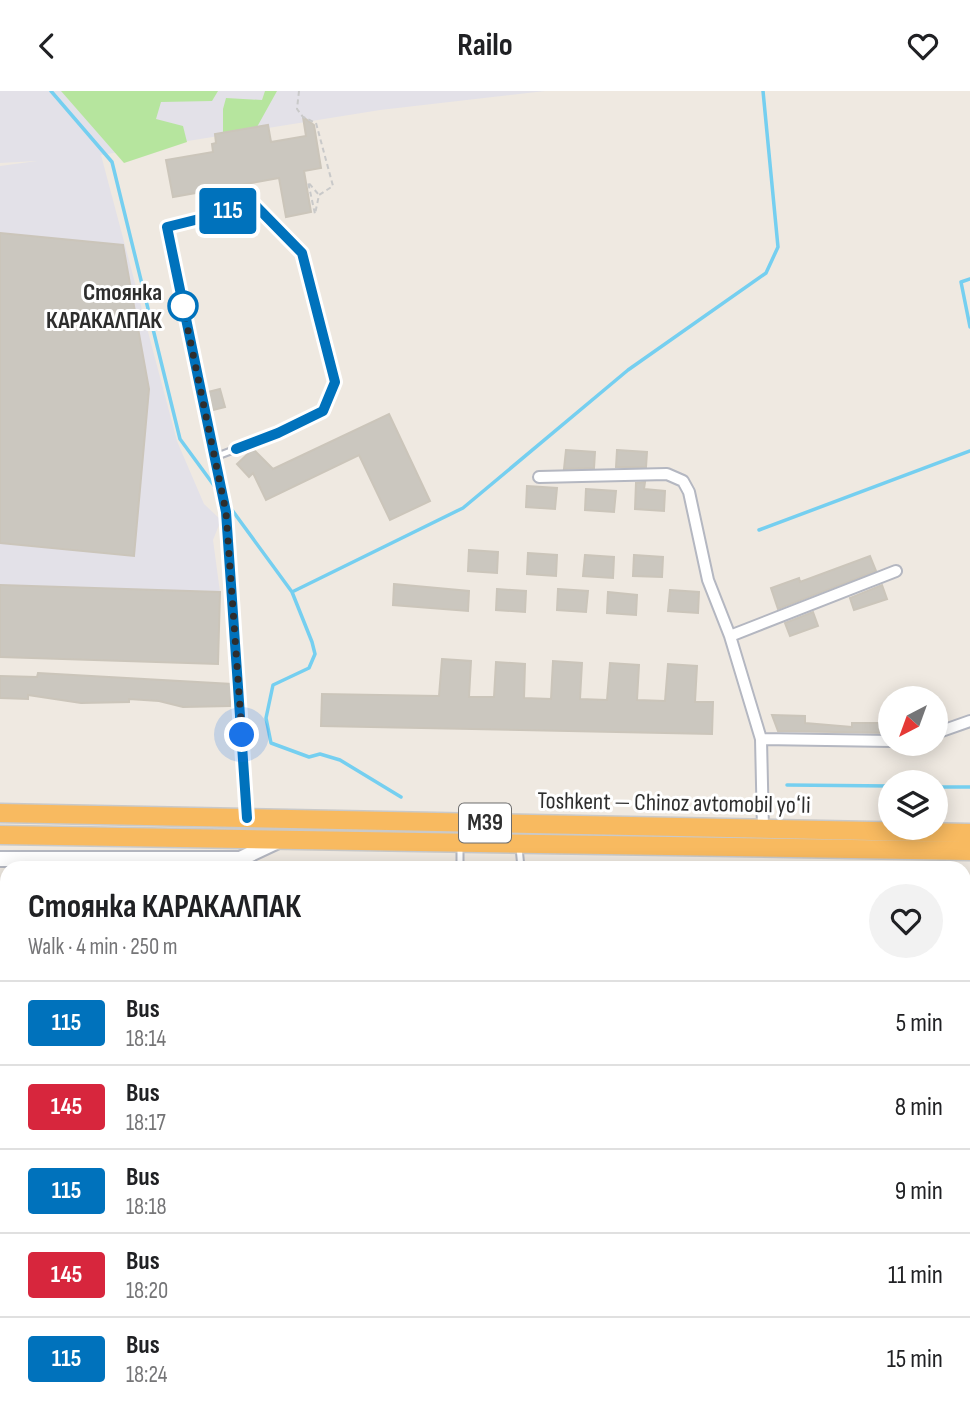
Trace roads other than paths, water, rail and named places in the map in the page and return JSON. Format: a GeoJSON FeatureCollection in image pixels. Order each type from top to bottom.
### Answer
{"type":"FeatureCollection","features":[{"type":"Feature","properties":{"kind":"highway","name":"Toshkent — Chinoz avtomobil yoʻli"},"geometry":{"type":"LineString","coordinates":[[0,813],[970,833]]}},
{"type":"Feature","properties":{"kind":"highway","name":"Toshkent — Chinoz avtomobil yoʻli"},"geometry":{"type":"LineString","coordinates":[[0,835],[970,851]]}},
{"type":"Feature","properties":{"kind":"street"},"geometry":{"type":"LineString","coordinates":[[539,477],[667,474],[683,481],[690,492],[708,580],[730,636],[761,739],[763,829]]}},
{"type":"Feature","properties":{"kind":"street"},"geometry":{"type":"LineString","coordinates":[[730,636],[896,571]]}},
{"type":"Feature","properties":{"kind":"street"},"geometry":{"type":"LineString","coordinates":[[948,729],[970,721]]}},
{"type":"Feature","properties":{"kind":"street"},"geometry":{"type":"LineString","coordinates":[[761,739],[878,741]]}},
{"type":"Feature","properties":{"kind":"street","name":"M39"},"geometry":{"type":"LineString","coordinates":[[243,861],[279,840]]}},
{"type":"Feature","properties":{"kind":"lane"},"geometry":{"type":"LineString","coordinates":[[215,457],[278,433],[323,411],[335,382],[302,253],[255,205],[167,227],[225,505],[247,818]]}},
{"type":"Feature","properties":{"kind":"lane"},"geometry":{"type":"LineString","coordinates":[[460,843],[460,861]]}},
{"type":"Feature","properties":{"kind":"lane"},"geometry":{"type":"LineString","coordinates":[[519,844],[520,861]]}},
{"type":"Feature","properties":{"kind":"waterway"},"geometry":{"type":"LineString","coordinates":[[51,91],[112,162],[180,439],[292,592],[312,642],[315,654],[309,668],[273,685],[266,718],[271,743],[309,757],[320,754],[340,760],[401,797]]}},
{"type":"Feature","properties":{"kind":"waterway"},"geometry":{"type":"LineString","coordinates":[[292,592],[463,508],[628,370],[766,273],[778,247],[763,91]]}},
{"type":"Feature","properties":{"kind":"waterway"},"geometry":{"type":"LineString","coordinates":[[970,279],[961,282],[970,327]]}},
{"type":"Feature","properties":{"kind":"waterway"},"geometry":{"type":"LineString","coordinates":[[759,530],[970,451]]}},
{"type":"Feature","properties":{"kind":"waterway"},"geometry":{"type":"LineString","coordinates":[[787,785],[878,786]]}},
{"type":"Feature","properties":{"kind":"waterway"},"geometry":{"type":"LineString","coordinates":[[948,787],[970,787]]}},
{"type":"Feature","properties":{"kind":"place","name":"Стоянка КАРАКАЛПАК"},"geometry":{"type":"Point","coordinates":[183,306]}}]}
